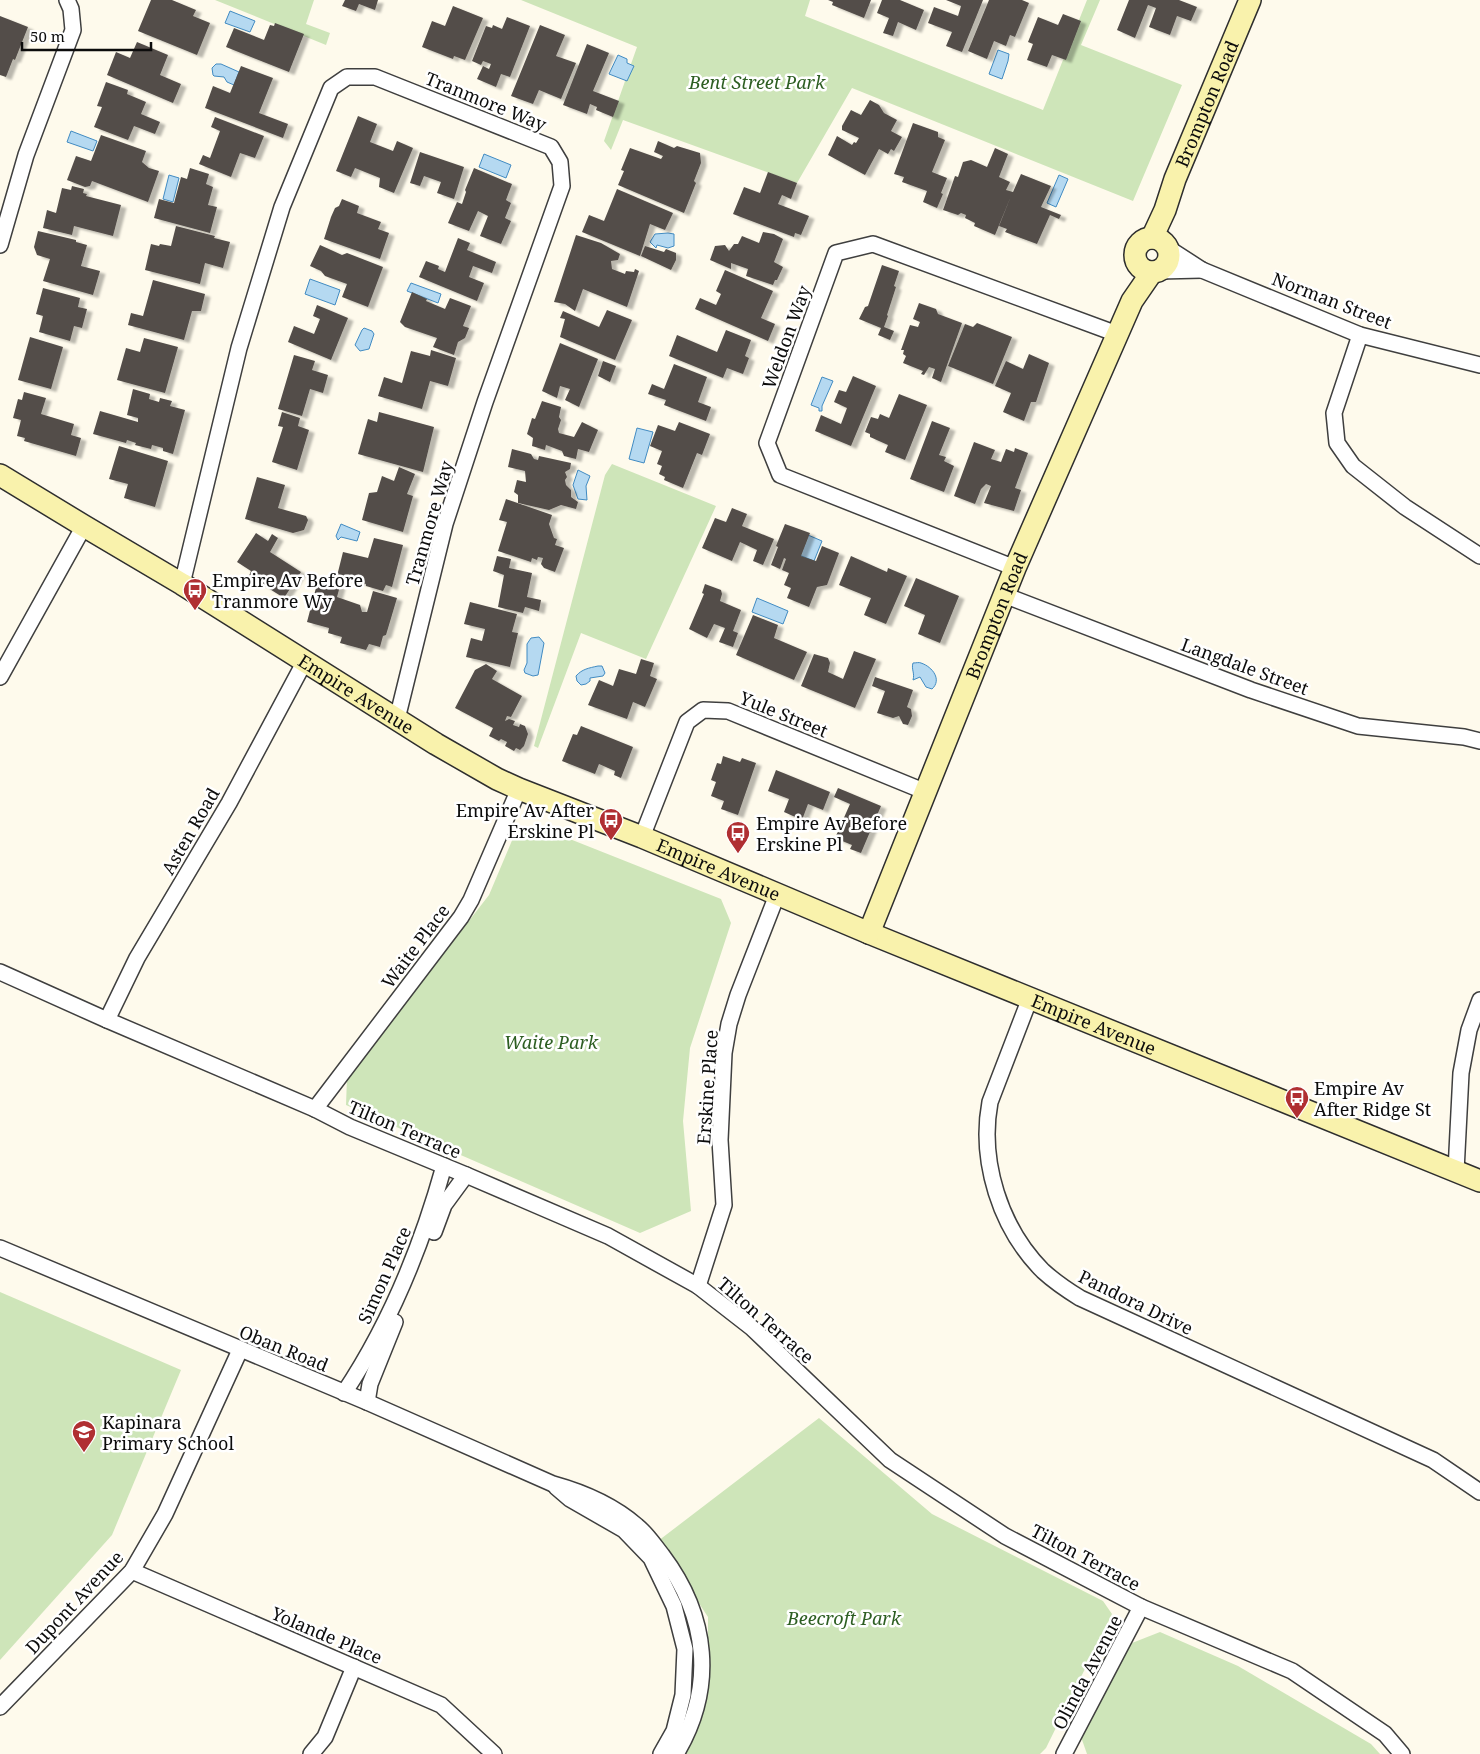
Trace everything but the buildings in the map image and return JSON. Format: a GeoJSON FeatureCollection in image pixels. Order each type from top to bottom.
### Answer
{"type":"FeatureCollection","features":[{"type":"Feature","properties":{"kind":"street"},"geometry":{"type":"LineString","coordinates":[[0,245],[26,155],[73,30],[67,0]]}},
{"type":"Feature","properties":{"kind":"street","name":"Brompton Road"},"geometry":{"type":"LineString","coordinates":[[1161,243],[1165,210],[1175,179],[1250,0]]}},
{"type":"Feature","properties":{"kind":"street","name":"Tranmore Way"},"geometry":{"type":"LineString","coordinates":[[182,584],[239,348],[282,206],[331,88],[347,77],[375,77],[551,147],[560,162],[562,186],[485,402],[445,524],[397,719]]}},
{"type":"Feature","properties":{"kind":"street"},"geometry":{"type":"LineString","coordinates":[[1146,239],[1161,243],[1169,255],[1168,261],[1149,268],[1135,254],[1136,248],[1146,239]]}},
{"type":"Feature","properties":{"kind":"street","name":"Norman Street"},"geometry":{"type":"LineString","coordinates":[[1161,243],[1202,270],[1360,335],[1480,366]]}},
{"type":"Feature","properties":{"kind":"street","name":"Weldon Way"},"geometry":{"type":"LineString","coordinates":[[1015,568],[780,475],[767,443],[836,253],[873,244],[1117,334]]}},
{"type":"Feature","properties":{"kind":"street","name":"Brompton Road"},"geometry":{"type":"LineString","coordinates":[[869,933],[1015,568],[1117,334],[1149,268]]}},
{"type":"Feature","properties":{"kind":"street","name":"Norman Street"},"geometry":{"type":"LineString","coordinates":[[1149,268],[1202,270]]}},
{"type":"Feature","properties":{"kind":"street"},"geometry":{"type":"LineString","coordinates":[[1360,335],[1334,413],[1337,443],[1353,466],[1398,501],[1480,556]]}},
{"type":"Feature","properties":{"kind":"street","name":"Empire Avenue"},"geometry":{"type":"LineString","coordinates":[[0,475],[182,584],[475,767],[518,789],[642,837],[869,933],[1480,1181]]}},
{"type":"Feature","properties":{"kind":"street"},"geometry":{"type":"LineString","coordinates":[[0,677],[84,526]]}},
{"type":"Feature","properties":{"kind":"street","name":"Langdale Street"},"geometry":{"type":"LineString","coordinates":[[1004,595],[1251,690],[1358,726],[1464,737],[1480,742]]}},
{"type":"Feature","properties":{"kind":"street","name":"Asten Road"},"geometry":{"type":"LineString","coordinates":[[107,1020],[137,958],[229,803],[305,661]]}},
{"type":"Feature","properties":{"kind":"street","name":"Yule Street"},"geometry":{"type":"LineString","coordinates":[[642,837],[687,722],[703,710],[728,711],[926,792]]}},
{"type":"Feature","properties":{"kind":"street","name":"Waite Place"},"geometry":{"type":"LineString","coordinates":[[315,1109],[461,917],[471,900],[518,789]]}},
{"type":"Feature","properties":{"kind":"street","name":"Erskine Place"},"geometry":{"type":"LineString","coordinates":[[698,1286],[724,1205],[720,1140],[724,1053],[729,1024],[748,968],[777,895]]}},
{"type":"Feature","properties":{"kind":"street","name":"Tilton Terrace"},"geometry":{"type":"LineString","coordinates":[[0,972],[315,1109],[350,1128],[608,1236],[698,1286],[752,1328],[890,1460],[1005,1536],[1142,1607],[1292,1671],[1385,1734],[1402,1754]]}},
{"type":"Feature","properties":{"kind":"street","name":"Pandora Drive"},"geometry":{"type":"LineString","coordinates":[[1030,998],[990,1102],[987,1115],[987,1147],[993,1184],[1003,1211],[1016,1236],[1043,1271],[1080,1298],[1433,1460],[1480,1492]]}},
{"type":"Feature","properties":{"kind":"street"},"geometry":{"type":"LineString","coordinates":[[1456,1172],[1461,1074],[1469,1030],[1480,1000]]}},
{"type":"Feature","properties":{"kind":"street","name":"Simon Place"},"geometry":{"type":"LineString","coordinates":[[344,1393],[363,1364],[423,1236],[444,1166]]}},
{"type":"Feature","properties":{"kind":"street","name":"Simon Place"},"geometry":{"type":"LineString","coordinates":[[367,1402],[370,1384],[444,1205],[466,1175]]}},
{"type":"Feature","properties":{"kind":"street","name":"Oban Road"},"geometry":{"type":"LineString","coordinates":[[0,1248],[367,1402],[553,1484],[577,1491],[618,1512],[638,1526],[671,1568],[696,1617],[699,1632],[702,1667],[699,1697],[688,1735],[676,1754]]}},
{"type":"Feature","properties":{"kind":"street","name":"Dupont Avenue"},"geometry":{"type":"LineString","coordinates":[[0,1707],[132,1570],[165,1514],[240,1350]]}},
{"type":"Feature","properties":{"kind":"street","name":"Oban Road"},"geometry":{"type":"LineString","coordinates":[[553,1484],[570,1499],[624,1530],[651,1558],[674,1606],[685,1649],[683,1695],[674,1731],[661,1754]]}},
{"type":"Feature","properties":{"kind":"street","name":"Yolande Place"},"geometry":{"type":"LineString","coordinates":[[132,1570],[441,1705],[494,1754]]}},
{"type":"Feature","properties":{"kind":"street","name":"Olinda Avenue"},"geometry":{"type":"LineString","coordinates":[[1064,1754],[1142,1607]]}},
{"type":"Feature","properties":{"kind":"street"},"geometry":{"type":"LineString","coordinates":[[311,1754],[325,1737],[354,1667]]}},
{"type":"Feature","properties":{"kind":"green space"},"geometry":{"type":"Polygon","coordinates":[[[215,0],[314,0],[306,24],[330,33],[326,45],[215,0]]]}},
{"type":"Feature","properties":{"kind":"green space","name":"Bent Street Park"},"geometry":{"type":"Polygon","coordinates":[[[521,0],[810,0],[805,16],[1043,110],[1087,0],[1100,0],[1081,45],[1182,85],[1133,201],[852,88],[797,183],[623,120],[611,150],[604,141],[637,47],[521,0]]]}},
{"type":"Feature","properties":{"kind":"green space"},"geometry":{"type":"Polygon","coordinates":[[[612,464],[716,506],[646,659],[581,633],[538,748],[534,746],[605,475],[612,464]]]}},
{"type":"Feature","properties":{"kind":"green space","name":"Waite Park"},"geometry":{"type":"Polygon","coordinates":[[[537,826],[721,899],[731,923],[690,1048],[683,1121],[691,1211],[640,1233],[346,1105],[347,1078],[489,895],[516,831],[537,826]]]}},
{"type":"Feature","properties":{"kind":"green space","name":"Kapinara Primary School"},"geometry":{"type":"Polygon","coordinates":[[[0,1292],[181,1370],[112,1535],[0,1660],[0,1292]]]}},
{"type":"Feature","properties":{"kind":"green space","name":"Beecroft Park"},"geometry":{"type":"Polygon","coordinates":[[[819,1418],[932,1514],[1103,1601],[1112,1614],[1046,1748],[1040,1754],[680,1754],[708,1694],[708,1617],[658,1541],[819,1418]]]}},
{"type":"Feature","properties":{"kind":"green space"},"geometry":{"type":"Polygon","coordinates":[[[1160,1632],[1238,1666],[1371,1744],[1380,1754],[1087,1754],[1081,1737],[1132,1643],[1160,1632]]]}},
{"type":"Feature","properties":{"kind":"water"},"geometry":{"type":"Polygon","coordinates":[[[230,11],[255,21],[250,32],[225,23],[230,11]]]}},
{"type":"Feature","properties":{"kind":"water"},"geometry":{"type":"Polygon","coordinates":[[[998,50],[1009,54],[1002,79],[989,74],[998,50]]]}},
{"type":"Feature","properties":{"kind":"water"},"geometry":{"type":"Polygon","coordinates":[[[618,55],[627,59],[627,63],[634,66],[627,81],[609,74],[618,55]]]}},
{"type":"Feature","properties":{"kind":"water"},"geometry":{"type":"Polygon","coordinates":[[[216,64],[221,64],[239,72],[234,85],[227,82],[224,77],[213,75],[212,68],[216,64]]]}},
{"type":"Feature","properties":{"kind":"water"},"geometry":{"type":"Polygon","coordinates":[[[71,131],[97,141],[93,151],[67,142],[71,131]]]}},
{"type":"Feature","properties":{"kind":"water"},"geometry":{"type":"Polygon","coordinates":[[[484,154],[511,165],[506,178],[479,167],[484,154]]]}},
{"type":"Feature","properties":{"kind":"water"},"geometry":{"type":"Polygon","coordinates":[[[169,175],[179,178],[173,202],[163,199],[169,175]]]}},
{"type":"Feature","properties":{"kind":"water"},"geometry":{"type":"Polygon","coordinates":[[[1059,175],[1068,179],[1056,207],[1047,203],[1059,175]]]}},
{"type":"Feature","properties":{"kind":"water"},"geometry":{"type":"Polygon","coordinates":[[[655,234],[674,234],[674,246],[668,248],[657,245],[656,248],[650,242],[655,234]]]}},
{"type":"Feature","properties":{"kind":"water"},"geometry":{"type":"Polygon","coordinates":[[[310,279],[340,290],[335,305],[305,294],[310,279]]]}},
{"type":"Feature","properties":{"kind":"water"},"geometry":{"type":"Polygon","coordinates":[[[411,283],[441,294],[438,303],[407,291],[411,283]]]}},
{"type":"Feature","properties":{"kind":"water"},"geometry":{"type":"Polygon","coordinates":[[[364,328],[372,331],[374,334],[369,349],[360,351],[355,345],[364,328]]]}},
{"type":"Feature","properties":{"kind":"water"},"geometry":{"type":"Polygon","coordinates":[[[822,377],[833,381],[822,406],[822,411],[819,411],[819,408],[811,405],[822,377]]]}},
{"type":"Feature","properties":{"kind":"water"},"geometry":{"type":"Polygon","coordinates":[[[637,428],[653,432],[644,463],[629,459],[637,428]]]}},
{"type":"Feature","properties":{"kind":"water"},"geometry":{"type":"Polygon","coordinates":[[[578,470],[590,476],[586,486],[587,500],[578,499],[573,485],[578,470]]]}},
{"type":"Feature","properties":{"kind":"water"},"geometry":{"type":"Polygon","coordinates":[[[341,524],[360,532],[357,541],[341,537],[338,540],[336,536],[341,524]]]}},
{"type":"Feature","properties":{"kind":"water"},"geometry":{"type":"Polygon","coordinates":[[[808,535],[822,541],[814,561],[799,555],[808,535]]]}},
{"type":"Feature","properties":{"kind":"water"},"geometry":{"type":"Polygon","coordinates":[[[757,598],[788,611],[783,624],[752,612],[757,598]]]}},
{"type":"Feature","properties":{"kind":"water"},"geometry":{"type":"Polygon","coordinates":[[[539,637],[544,643],[538,675],[533,676],[525,673],[524,670],[527,663],[527,644],[531,638],[539,637]]]}},
{"type":"Feature","properties":{"kind":"water"},"geometry":{"type":"Polygon","coordinates":[[[913,663],[921,663],[929,667],[935,674],[936,682],[932,689],[926,687],[920,677],[913,680],[913,663]]]}},
{"type":"Feature","properties":{"kind":"water"},"geometry":{"type":"Polygon","coordinates":[[[602,666],[605,673],[603,676],[590,678],[590,681],[581,685],[577,681],[576,676],[581,672],[602,666]]]}},
{"type":"Feature","properties":{"kind":"place","name":"Empire Av Before Tranmore Wy"},"geometry":{"type":"Point","coordinates":[195,611]}},
{"type":"Feature","properties":{"kind":"place","name":"Empire Av After Erskine Pl"},"geometry":{"type":"Point","coordinates":[611,841]}},
{"type":"Feature","properties":{"kind":"place","name":"Empire Av Before Erskine Pl"},"geometry":{"type":"Point","coordinates":[738,854]}},
{"type":"Feature","properties":{"kind":"place","name":"Empire Av After Ridge St"},"geometry":{"type":"Point","coordinates":[1297,1119]}},
{"type":"Feature","properties":{"kind":"place","name":"Kapinara Primary School"},"geometry":{"type":"Point","coordinates":[84,1453]}}]}
